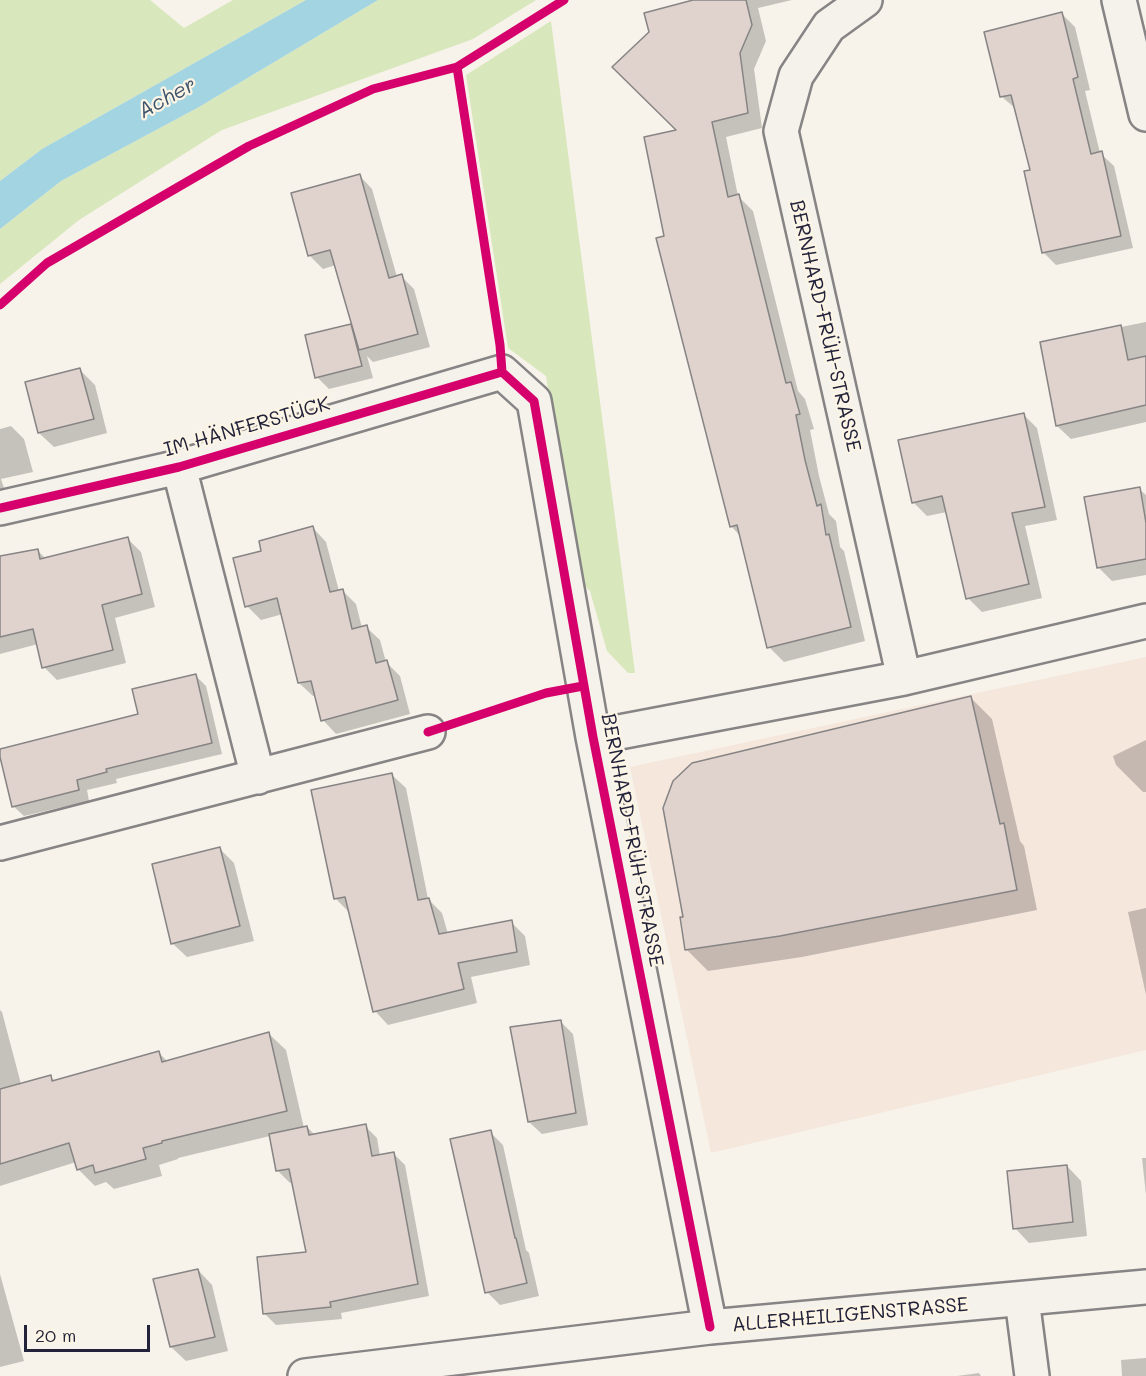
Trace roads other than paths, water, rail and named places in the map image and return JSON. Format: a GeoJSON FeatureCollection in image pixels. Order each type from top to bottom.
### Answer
{"type":"FeatureCollection","features":[{"type":"Feature","properties":{"kind":"street","name":"BERNHARD-FRÜH-STRASSE"},"geometry":{"type":"LineString","coordinates":[[865,0],[830,26],[796,76],[781,131],[904,678]]}},
{"type":"Feature","properties":{"kind":"street"},"geometry":{"type":"LineString","coordinates":[[1119,0],[1146,114]]}},
{"type":"Feature","properties":{"kind":"street","name":"BERNHARD-FRÜH-STRASSE"},"geometry":{"type":"LineString","coordinates":[[502,372],[534,401],[593,737],[710,1327]]}},
{"type":"Feature","properties":{"kind":"street","name":"IM HÄNFERSTÜCK"},"geometry":{"type":"LineString","coordinates":[[0,508],[179,466],[502,372]]}},
{"type":"Feature","properties":{"kind":"street","name":"IM HÄNFERSTÜCK"},"geometry":{"type":"LineString","coordinates":[[179,466],[258,777]]}},
{"type":"Feature","properties":{"kind":"street","name":"BERNHARD-FRÜH-STRASSE"},"geometry":{"type":"LineString","coordinates":[[593,737],[904,678],[1146,621]]}},
{"type":"Feature","properties":{"kind":"street"},"geometry":{"type":"LineString","coordinates":[[0,843],[428,732]]}},
{"type":"Feature","properties":{"kind":"street","name":"ALLERHEILIGENSTRASSE"},"geometry":{"type":"LineString","coordinates":[[305,1376],[710,1327],[1146,1287]]}},
{"type":"Feature","properties":{"kind":"street"},"geometry":{"type":"LineString","coordinates":[[1022,1299],[1032,1376]]}},
{"type":"Feature","properties":{"kind":"water","name":"Acher"},"geometry":{"type":"Polygon","coordinates":[[[306,0],[378,0],[199,107],[61,181],[0,229],[0,181],[42,149],[306,0]]]}}]}
